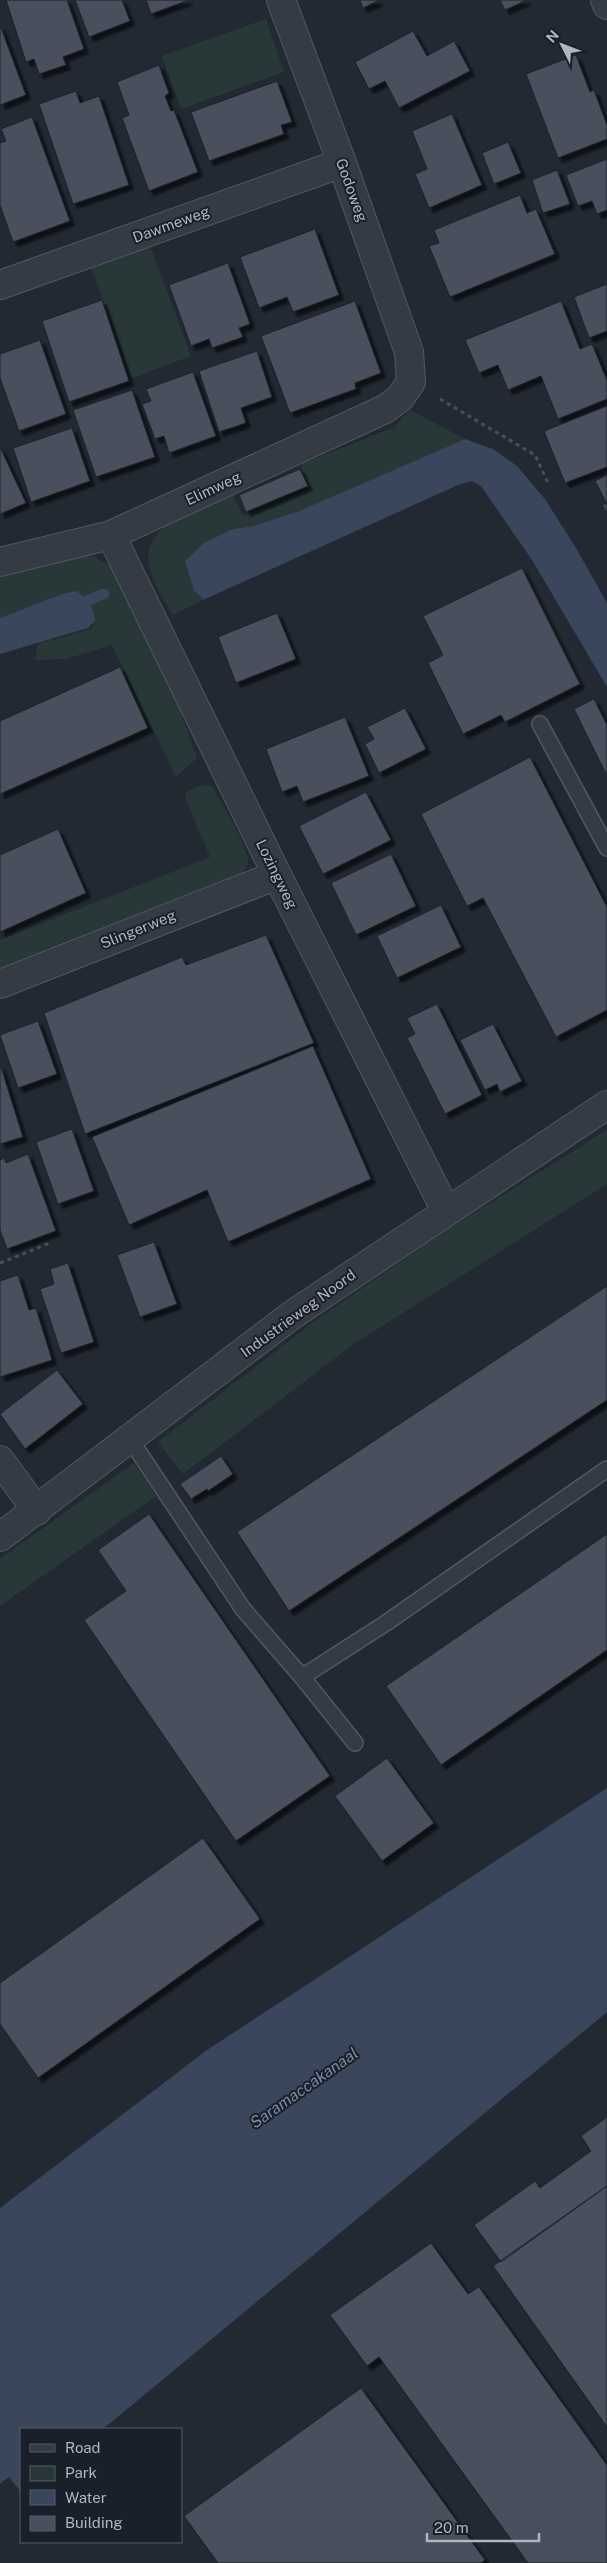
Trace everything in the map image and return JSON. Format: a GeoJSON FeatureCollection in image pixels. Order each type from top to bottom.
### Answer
{"type":"FeatureCollection","features":[{"type":"Feature","properties":{"kind":"street","name":"Godoweg"},"geometry":{"type":"LineString","coordinates":[[281,0],[342,163],[409,352],[411,382]]}},
{"type":"Feature","properties":{"kind":"street"},"geometry":{"type":"LineString","coordinates":[[605,0],[607,5]]}},
{"type":"Feature","properties":{"kind":"street","name":"Dawmeweg"},"geometry":{"type":"LineString","coordinates":[[0,285],[342,163]]}},
{"type":"Feature","properties":{"kind":"street","name":"Elimweg"},"geometry":{"type":"LineString","coordinates":[[0,562],[111,535],[385,409],[400,398],[411,382]]}},
{"type":"Feature","properties":{"kind":"street","name":"Lozingweg"},"geometry":{"type":"LineString","coordinates":[[111,535],[277,875],[446,1211]]}},
{"type":"Feature","properties":{"kind":"street","name":"Slingerweg"},"geometry":{"type":"LineString","coordinates":[[0,984],[277,875]]}},
{"type":"Feature","properties":{"kind":"street","name":"Industrieweg Noord"},"geometry":{"type":"LineString","coordinates":[[0,1537],[37,1511],[292,1315],[607,1105]]}},
{"type":"Feature","properties":{"kind":"street"},"geometry":{"type":"LineString","coordinates":[[0,1460],[37,1511]]}},
{"type":"Feature","properties":{"kind":"lane"},"geometry":{"type":"LineString","coordinates":[[540,724],[607,848]]}},
{"type":"Feature","properties":{"kind":"lane"},"geometry":{"type":"LineString","coordinates":[[130,1439],[243,1609],[302,1677],[355,1743]]}},
{"type":"Feature","properties":{"kind":"lane"},"geometry":{"type":"LineString","coordinates":[[302,1677],[386,1623],[607,1469]]}},
{"type":"Feature","properties":{"kind":"path"},"geometry":{"type":"LineString","coordinates":[[411,382],[535,455],[549,485]]}},
{"type":"Feature","properties":{"kind":"path"},"geometry":{"type":"LineString","coordinates":[[0,1263],[50,1243]]}},
{"type":"Feature","properties":{"kind":"green space"},"geometry":{"type":"Polygon","coordinates":[[[266,19],[284,72],[181,109],[162,56],[266,19]]]}},
{"type":"Feature","properties":{"kind":"green space"},"geometry":{"type":"Polygon","coordinates":[[[149,243],[191,356],[132,378],[90,264],[149,243]]]}},
{"type":"Feature","properties":{"kind":"green space"},"geometry":{"type":"Polygon","coordinates":[[[410,410],[465,439],[299,511],[253,526],[233,529],[194,590],[203,600],[172,615],[155,585],[149,566],[149,551],[155,538],[164,527],[191,511],[233,495],[243,516],[309,489],[301,464],[393,428],[410,410]]]}},
{"type":"Feature","properties":{"kind":"green space"},"geometry":{"type":"Polygon","coordinates":[[[73,554],[93,556],[112,567],[170,683],[197,758],[176,777],[112,645],[66,659],[35,660],[38,644],[91,629],[94,620],[93,609],[87,597],[62,594],[0,618],[0,573],[73,554]]]}},
{"type":"Feature","properties":{"kind":"green space"},"geometry":{"type":"Polygon","coordinates":[[[201,785],[212,786],[244,844],[248,863],[246,869],[236,879],[0,972],[0,940],[210,857],[185,798],[187,791],[201,785]]]}},
{"type":"Feature","properties":{"kind":"green space"},"geometry":{"type":"Polygon","coordinates":[[[607,1130],[607,1184],[354,1344],[183,1474],[158,1442],[315,1321],[444,1232],[607,1130]]]}},
{"type":"Feature","properties":{"kind":"green space"},"geometry":{"type":"Polygon","coordinates":[[[134,1463],[156,1496],[0,1606],[0,1559],[134,1463]]]}},
{"type":"Feature","properties":{"kind":"water"},"geometry":{"type":"Polygon","coordinates":[[[465,439],[493,449],[517,466],[545,499],[576,548],[607,603],[607,687],[532,560],[481,486],[472,481],[458,485],[203,600],[194,590],[185,561],[204,543],[233,529],[253,526],[299,511],[465,439]]]}},
{"type":"Feature","properties":{"kind":"water"},"geometry":{"type":"Polygon","coordinates":[[[76,591],[90,603],[93,611],[95,621],[88,628],[0,654],[0,618],[62,594],[76,591]]]}},
{"type":"Feature","properties":{"kind":"water","name":"Saramaccakanaal"},"geometry":{"type":"Polygon","coordinates":[[[607,1788],[607,2012],[104,2428],[20,2428],[20,2491],[9,2477],[0,2484],[0,2208],[207,2050],[607,1788]]]}},
{"type":"Feature","properties":{"kind":"building"},"geometry":{"type":"Polygon","coordinates":[[[6,0],[67,0],[84,49],[63,57],[66,65],[39,74],[34,59],[26,62],[6,0]]]}},
{"type":"Feature","properties":{"kind":"building"},"geometry":{"type":"Polygon","coordinates":[[[75,0],[122,0],[130,21],[89,37],[75,0]]]}},
{"type":"Feature","properties":{"kind":"building"},"geometry":{"type":"Polygon","coordinates":[[[146,0],[189,0],[151,14],[146,0]]]}},
{"type":"Feature","properties":{"kind":"building"},"geometry":{"type":"Polygon","coordinates":[[[360,0],[380,0],[363,8],[360,0]]]}},
{"type":"Feature","properties":{"kind":"building"},"geometry":{"type":"Polygon","coordinates":[[[500,0],[527,0],[505,10],[500,0]]]}},
{"type":"Feature","properties":{"kind":"building"},"geometry":{"type":"Polygon","coordinates":[[[0,25],[26,95],[0,105],[0,25]]]}},
{"type":"Feature","properties":{"kind":"building"},"geometry":{"type":"Polygon","coordinates":[[[413,31],[427,56],[454,41],[470,71],[399,108],[385,81],[369,89],[355,62],[413,31]]]}},
{"type":"Feature","properties":{"kind":"building"},"geometry":{"type":"Polygon","coordinates":[[[576,55],[590,92],[594,90],[607,125],[607,139],[558,158],[526,74],[576,55]]]}},
{"type":"Feature","properties":{"kind":"building"},"geometry":{"type":"Polygon","coordinates":[[[159,65],[169,93],[165,96],[171,111],[174,110],[198,172],[149,191],[122,118],[129,115],[117,82],[159,65]]]}},
{"type":"Feature","properties":{"kind":"building"},"geometry":{"type":"Polygon","coordinates":[[[277,81],[292,122],[281,125],[284,134],[209,161],[191,112],[277,81]]]}},
{"type":"Feature","properties":{"kind":"building"},"geometry":{"type":"Polygon","coordinates":[[[76,91],[80,103],[99,96],[129,185],[73,204],[39,104],[76,91]]]}},
{"type":"Feature","properties":{"kind":"building"},"geometry":{"type":"Polygon","coordinates":[[[452,114],[482,185],[429,208],[415,174],[427,169],[412,131],[452,114]]]}},
{"type":"Feature","properties":{"kind":"building"},"geometry":{"type":"Polygon","coordinates":[[[32,117],[70,221],[13,242],[0,205],[0,143],[6,141],[1,129],[32,117]]]}},
{"type":"Feature","properties":{"kind":"building"},"geometry":{"type":"Polygon","coordinates":[[[508,142],[521,173],[494,184],[482,153],[508,142]]]}},
{"type":"Feature","properties":{"kind":"building"},"geometry":{"type":"Polygon","coordinates":[[[607,159],[607,210],[597,214],[592,201],[578,206],[566,175],[607,159]]]}},
{"type":"Feature","properties":{"kind":"building"},"geometry":{"type":"Polygon","coordinates":[[[557,170],[570,204],[543,213],[532,180],[557,170]]]}},
{"type":"Feature","properties":{"kind":"building"},"geometry":{"type":"Polygon","coordinates":[[[520,195],[527,213],[536,209],[555,254],[450,297],[429,246],[439,243],[434,230],[520,195]]]}},
{"type":"Feature","properties":{"kind":"building"},"geometry":{"type":"Polygon","coordinates":[[[315,229],[339,295],[293,312],[287,297],[259,308],[240,257],[315,229]]]}},
{"type":"Feature","properties":{"kind":"building"},"geometry":{"type":"Polygon","coordinates":[[[228,263],[250,324],[239,328],[243,337],[212,348],[209,339],[191,346],[169,285],[228,263]]]}},
{"type":"Feature","properties":{"kind":"building"},"geometry":{"type":"Polygon","coordinates":[[[607,284],[607,331],[589,338],[574,297],[607,284]]]}},
{"type":"Feature","properties":{"kind":"building"},"geometry":{"type":"Polygon","coordinates":[[[102,300],[129,381],[69,402],[42,321],[102,300]]]}},
{"type":"Feature","properties":{"kind":"building"},"geometry":{"type":"Polygon","coordinates":[[[355,301],[381,373],[355,383],[356,389],[290,413],[261,336],[355,301]]]}},
{"type":"Feature","properties":{"kind":"building"},"geometry":{"type":"Polygon","coordinates":[[[561,301],[580,349],[592,344],[607,380],[607,399],[558,419],[541,376],[508,390],[498,365],[479,373],[465,340],[561,301]]]}},
{"type":"Feature","properties":{"kind":"building"},"geometry":{"type":"Polygon","coordinates":[[[40,340],[66,414],[19,431],[0,378],[0,354],[40,340]]]}},
{"type":"Feature","properties":{"kind":"building"},"geometry":{"type":"Polygon","coordinates":[[[257,351],[272,397],[241,408],[246,423],[219,432],[199,371],[257,351]]]}},
{"type":"Feature","properties":{"kind":"building"},"geometry":{"type":"Polygon","coordinates":[[[193,372],[216,436],[169,453],[164,436],[155,439],[142,404],[151,401],[146,389],[193,372]]]}},
{"type":"Feature","properties":{"kind":"building"},"geometry":{"type":"Polygon","coordinates":[[[132,390],[155,457],[96,477],[73,410],[132,390]]]}},
{"type":"Feature","properties":{"kind":"building"},"geometry":{"type":"Polygon","coordinates":[[[607,406],[607,467],[565,483],[544,431],[607,406]]]}},
{"type":"Feature","properties":{"kind":"building"},"geometry":{"type":"Polygon","coordinates":[[[72,428],[90,481],[31,502],[13,448],[72,428]]]}},
{"type":"Feature","properties":{"kind":"building"},"geometry":{"type":"Polygon","coordinates":[[[0,447],[26,503],[0,514],[0,447]]]}},
{"type":"Feature","properties":{"kind":"building"},"geometry":{"type":"Polygon","coordinates":[[[300,469],[308,486],[246,512],[239,495],[300,469]]]}},
{"type":"Feature","properties":{"kind":"building"},"geometry":{"type":"Polygon","coordinates":[[[607,475],[607,504],[595,481],[607,475]]]}},
{"type":"Feature","properties":{"kind":"building"},"geometry":{"type":"Polygon","coordinates":[[[602,504],[607,504],[607,514],[602,504]]]}},
{"type":"Feature","properties":{"kind":"building"},"geometry":{"type":"Polygon","coordinates":[[[522,568],[580,684],[505,722],[501,715],[463,734],[428,663],[443,655],[423,616],[522,568]]]}},
{"type":"Feature","properties":{"kind":"building"},"geometry":{"type":"Polygon","coordinates":[[[277,613],[296,659],[236,683],[218,637],[277,613]]]}},
{"type":"Feature","properties":{"kind":"building"},"geometry":{"type":"Polygon","coordinates":[[[120,667],[148,728],[0,794],[0,721],[120,667]]]}},
{"type":"Feature","properties":{"kind":"building"},"geometry":{"type":"Polygon","coordinates":[[[594,699],[607,725],[607,776],[574,709],[594,699]]]}},
{"type":"Feature","properties":{"kind":"building"},"geometry":{"type":"Polygon","coordinates":[[[405,708],[426,749],[379,773],[365,744],[374,739],[367,727],[405,708]]]}},
{"type":"Feature","properties":{"kind":"building"},"geometry":{"type":"Polygon","coordinates":[[[345,717],[369,776],[303,802],[297,786],[282,792],[266,749],[345,717]]]}},
{"type":"Feature","properties":{"kind":"building"},"geometry":{"type":"Polygon","coordinates":[[[530,757],[607,907],[607,1010],[556,1037],[483,898],[467,906],[421,814],[530,757]]]}},
{"type":"Feature","properties":{"kind":"building"},"geometry":{"type":"Polygon","coordinates":[[[366,792],[391,840],[323,874],[299,826],[366,792]]]}},
{"type":"Feature","properties":{"kind":"building"},"geometry":{"type":"Polygon","coordinates":[[[58,829],[86,893],[0,932],[0,855],[58,829]]]}},
{"type":"Feature","properties":{"kind":"building"},"geometry":{"type":"Polygon","coordinates":[[[391,854],[416,906],[356,935],[331,883],[391,854]]]}},
{"type":"Feature","properties":{"kind":"building"},"geometry":{"type":"Polygon","coordinates":[[[441,905],[461,947],[397,978],[377,936],[441,905]]]}},
{"type":"Feature","properties":{"kind":"building"},"geometry":{"type":"Polygon","coordinates":[[[266,935],[314,1043],[85,1134],[44,1013],[182,957],[186,965],[266,935]]]}},
{"type":"Feature","properties":{"kind":"building"},"geometry":{"type":"Polygon","coordinates":[[[437,1004],[482,1095],[445,1114],[407,1038],[415,1034],[407,1018],[437,1004]]]}},
{"type":"Feature","properties":{"kind":"building"},"geometry":{"type":"Polygon","coordinates":[[[38,1021],[57,1074],[18,1088],[0,1035],[38,1021]]]}},
{"type":"Feature","properties":{"kind":"building"},"geometry":{"type":"Polygon","coordinates":[[[493,1024],[522,1081],[500,1092],[497,1084],[485,1090],[460,1040],[493,1024]]]}},
{"type":"Feature","properties":{"kind":"building"},"geometry":{"type":"Polygon","coordinates":[[[313,1046],[371,1179],[228,1242],[207,1190],[129,1225],[92,1137],[313,1046]]]}},
{"type":"Feature","properties":{"kind":"building"},"geometry":{"type":"Polygon","coordinates":[[[0,1064],[23,1137],[0,1144],[0,1064]]]}},
{"type":"Feature","properties":{"kind":"building"},"geometry":{"type":"Polygon","coordinates":[[[72,1129],[94,1191],[58,1204],[36,1142],[72,1129]]]}},
{"type":"Feature","properties":{"kind":"building"},"geometry":{"type":"Polygon","coordinates":[[[28,1154],[56,1231],[7,1249],[0,1230],[0,1160],[4,1158],[6,1163],[28,1154]]]}},
{"type":"Feature","properties":{"kind":"building"},"geometry":{"type":"Polygon","coordinates":[[[154,1242],[177,1304],[140,1317],[117,1255],[154,1242]]]}},
{"type":"Feature","properties":{"kind":"building"},"geometry":{"type":"Polygon","coordinates":[[[68,1263],[94,1342],[61,1353],[40,1289],[54,1284],[50,1269],[68,1263]]]}},
{"type":"Feature","properties":{"kind":"building"},"geometry":{"type":"Polygon","coordinates":[[[18,1275],[29,1310],[36,1308],[52,1360],[0,1377],[0,1281],[18,1275]]]}},
{"type":"Feature","properties":{"kind":"building"},"geometry":{"type":"Polygon","coordinates":[[[607,1286],[607,1400],[289,1611],[237,1532],[607,1286]]]}},
{"type":"Feature","properties":{"kind":"building"},"geometry":{"type":"Polygon","coordinates":[[[57,1370],[83,1404],[25,1449],[0,1414],[57,1370]]]}},
{"type":"Feature","properties":{"kind":"building"},"geometry":{"type":"Polygon","coordinates":[[[221,1456],[233,1474],[208,1491],[207,1489],[191,1499],[180,1484],[221,1456]]]}},
{"type":"Feature","properties":{"kind":"building"},"geometry":{"type":"Polygon","coordinates":[[[149,1514],[330,1776],[236,1841],[84,1620],[126,1591],[98,1550],[149,1514]]]}},
{"type":"Feature","properties":{"kind":"building"},"geometry":{"type":"Polygon","coordinates":[[[607,1534],[607,1650],[441,1765],[386,1686],[607,1534]]]}},
{"type":"Feature","properties":{"kind":"building"},"geometry":{"type":"Polygon","coordinates":[[[387,1758],[434,1823],[382,1861],[335,1796],[387,1758]]]}},
{"type":"Feature","properties":{"kind":"building"},"geometry":{"type":"Polygon","coordinates":[[[203,1838],[260,1919],[38,2078],[0,2024],[0,1983],[203,1838]]]}},
{"type":"Feature","properties":{"kind":"building"},"geometry":{"type":"Polygon","coordinates":[[[607,2117],[607,2186],[501,2262],[474,2225],[535,2181],[540,2188],[591,2151],[581,2136],[607,2117]]]}},
{"type":"Feature","properties":{"kind":"building"},"geometry":{"type":"Polygon","coordinates":[[[607,2186],[607,2427],[493,2266],[607,2186]]]}},
{"type":"Feature","properties":{"kind":"building"},"geometry":{"type":"Polygon","coordinates":[[[431,2243],[468,2294],[479,2287],[607,2465],[607,2563],[528,2563],[379,2357],[367,2366],[330,2315],[431,2243]]]}},
{"type":"Feature","properties":{"kind":"building"},"geometry":{"type":"Polygon","coordinates":[[[361,2388],[485,2560],[481,2563],[218,2563],[184,2516],[361,2388]]]}},
{"type":"Feature","properties":{"kind":"waterway"},"geometry":{"type":"LineString","coordinates":[[76,605],[104,594]]}}]}
